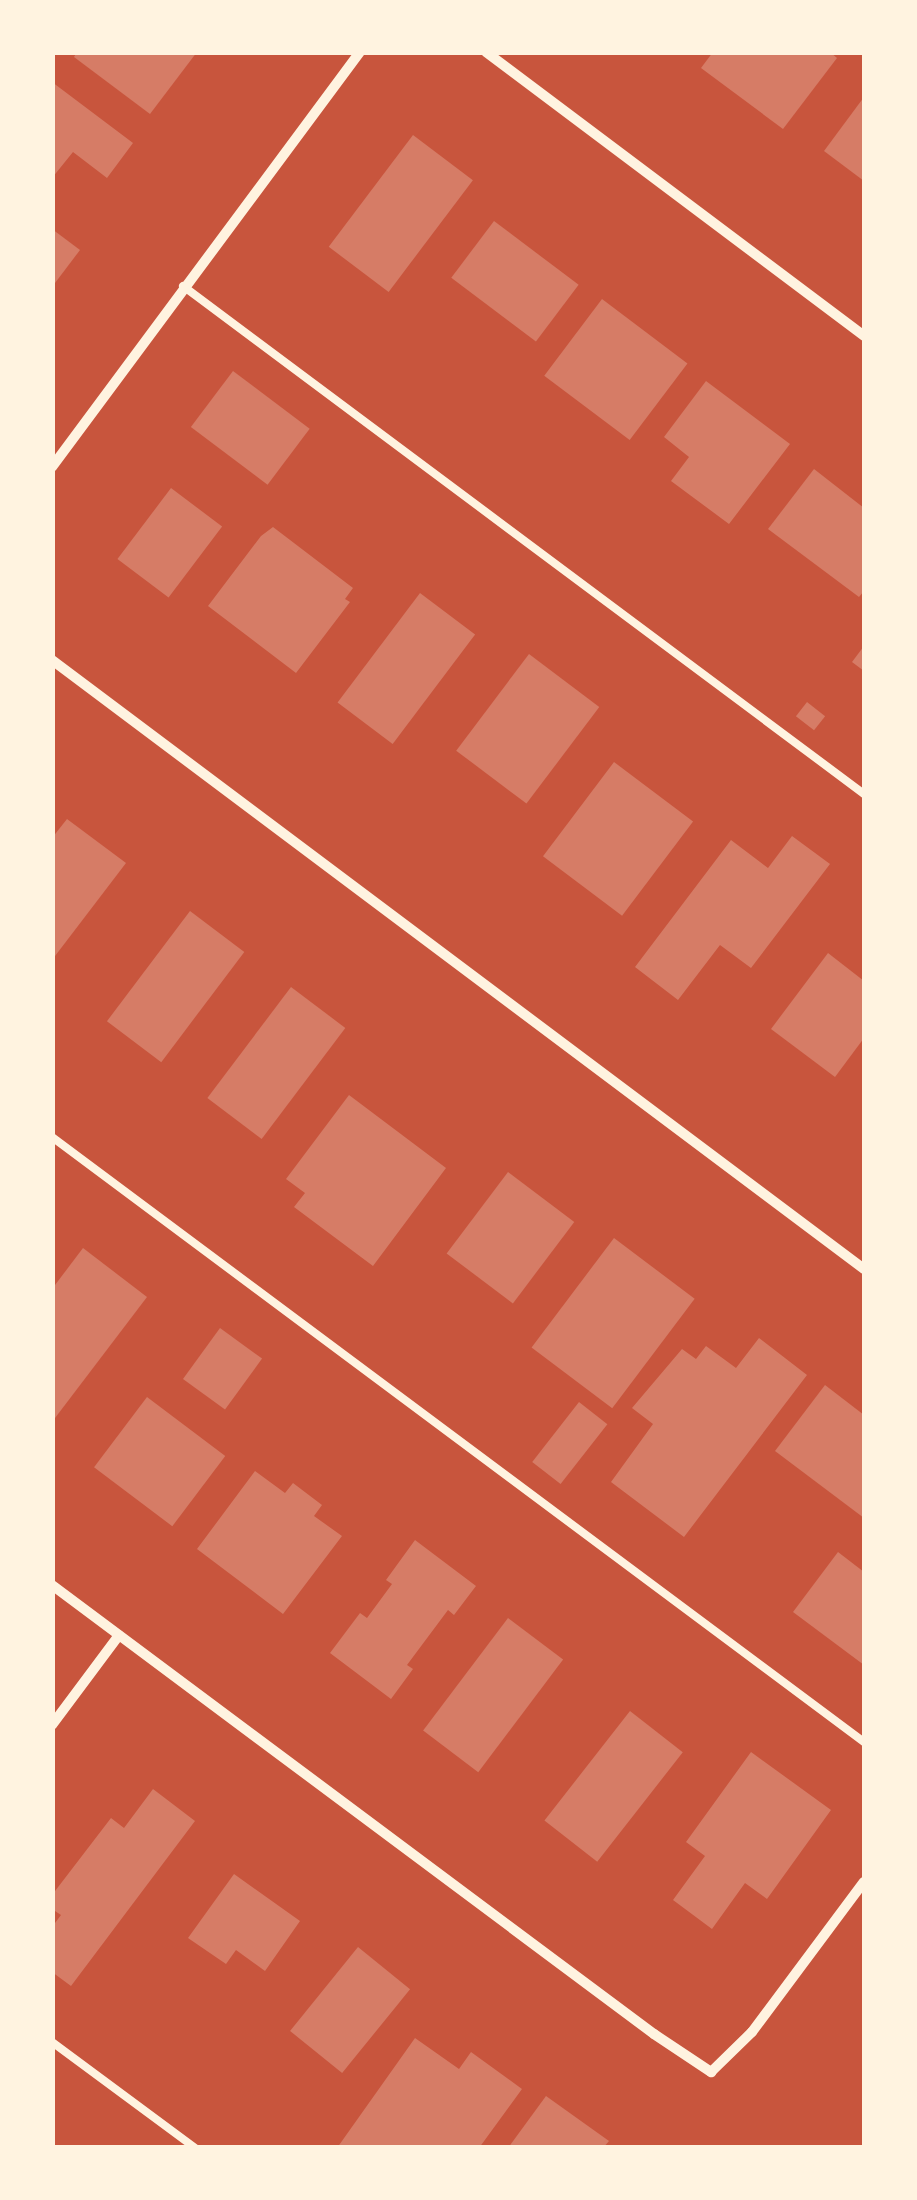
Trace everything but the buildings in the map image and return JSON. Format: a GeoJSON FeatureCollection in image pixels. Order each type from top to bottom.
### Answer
{"type":"FeatureCollection","features":[{"type":"Feature","properties":{"kind":"street"},"geometry":{"type":"LineString","coordinates":[[52,467],[360,52]]}},
{"type":"Feature","properties":{"kind":"street"},"geometry":{"type":"LineString","coordinates":[[486,52],[864,336]]}},
{"type":"Feature","properties":{"kind":"street"},"geometry":{"type":"LineString","coordinates":[[52,660],[864,1269]]}},
{"type":"Feature","properties":{"kind":"street"},"geometry":{"type":"LineString","coordinates":[[52,1585],[711,2072],[752,2032],[864,1882]]}},
{"type":"Feature","properties":{"kind":"street"},"geometry":{"type":"LineString","coordinates":[[52,1725],[119,1635]]}},
{"type":"Feature","properties":{"kind":"lane"},"geometry":{"type":"LineString","coordinates":[[184,286],[864,794]]}},
{"type":"Feature","properties":{"kind":"lane"},"geometry":{"type":"LineString","coordinates":[[52,1138],[864,1742]]}},
{"type":"Feature","properties":{"kind":"lane"},"geometry":{"type":"LineString","coordinates":[[52,2042],[195,2148]]}}]}
